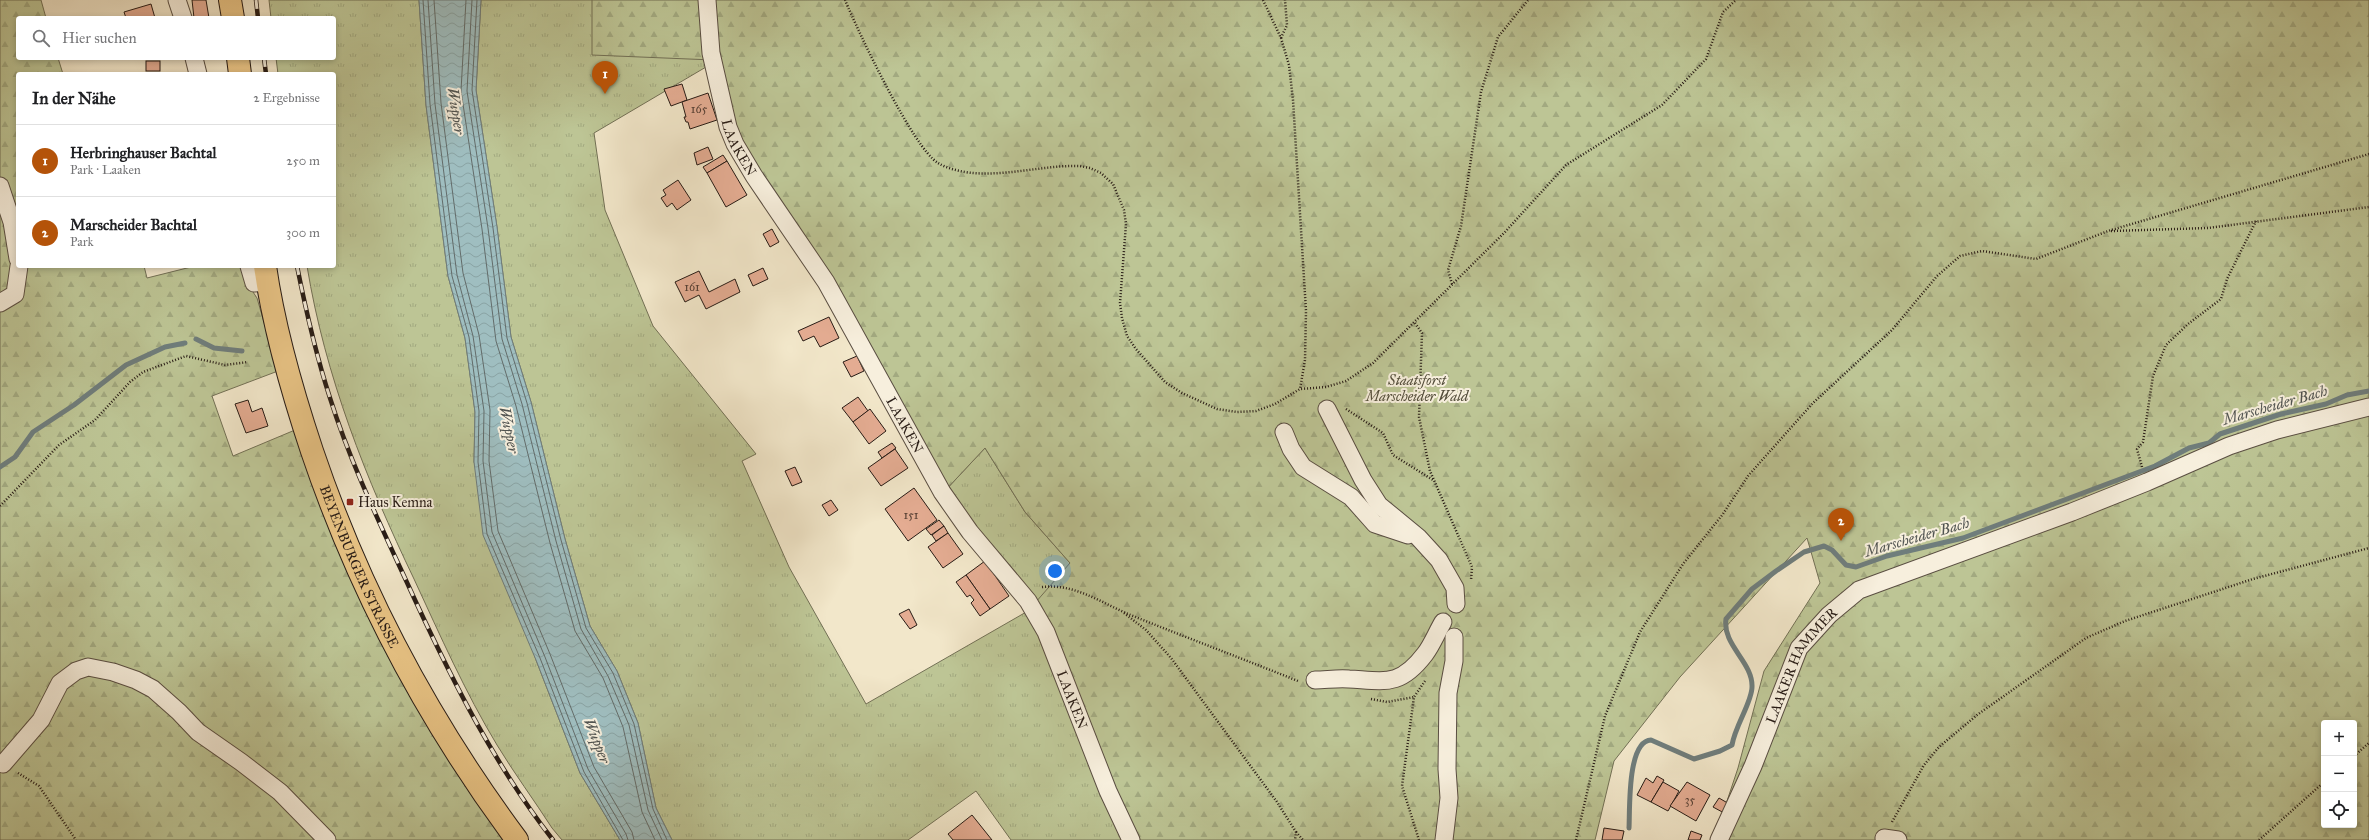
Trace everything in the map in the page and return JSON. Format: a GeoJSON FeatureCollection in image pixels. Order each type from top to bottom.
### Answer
{"type":"FeatureCollection","features":[{"type":"Feature","properties":{"kind":"main road"},"geometry":{"type":"LineString","coordinates":[[230,0],[233,16]]}},
{"type":"Feature","properties":{"kind":"main road"},"geometry":{"type":"LineString","coordinates":[[238,60],[240,72]]}},
{"type":"Feature","properties":{"kind":"main road","name":"BEYENBURGER STRASSE"},"geometry":{"type":"LineString","coordinates":[[266,274],[289,377],[306,432],[331,507],[367,592],[394,646],[442,730],[517,840]]}},
{"type":"Feature","properties":{"kind":"street"},"geometry":{"type":"LineString","coordinates":[[178,0],[182,16]]}},
{"type":"Feature","properties":{"kind":"street","name":"LAAKEN"},"geometry":{"type":"LineString","coordinates":[[707,0],[711,53],[728,127],[735,144],[754,176],[826,282],[942,492],[970,532],[1028,601],[1046,632],[1108,791],[1131,840]]}},
{"type":"Feature","properties":{"kind":"street"},"geometry":{"type":"LineString","coordinates":[[194,60],[198,72]]}},
{"type":"Feature","properties":{"kind":"street"},"geometry":{"type":"LineString","coordinates":[[0,186],[12,222],[16,247]]}},
{"type":"Feature","properties":{"kind":"street"},"geometry":{"type":"LineString","coordinates":[[0,302],[16,294],[19,268]]}},
{"type":"Feature","properties":{"kind":"street"},"geometry":{"type":"LineString","coordinates":[[250,268],[254,283],[266,274]]}},
{"type":"Feature","properties":{"kind":"street"},"geometry":{"type":"LineString","coordinates":[[1328,401],[1363,480],[1379,505],[1418,537],[1439,560],[1455,588],[1456,604]]}},
{"type":"Feature","properties":{"kind":"street","name":"LAAKER HAMMER"},"geometry":{"type":"LineString","coordinates":[[1719,840],[1753,766],[1799,648],[1829,615],[1859,590],[2134,488],[2229,446],[2277,430],[2369,407]]}},
{"type":"Feature","properties":{"kind":"street"},"geometry":{"type":"LineString","coordinates":[[1284,432],[1291,449],[1303,467],[1319,479],[1346,493],[1375,524],[1418,537]]}},
{"type":"Feature","properties":{"kind":"street"},"geometry":{"type":"LineString","coordinates":[[1309,682],[1349,679],[1371,682],[1394,680],[1403,676],[1425,654],[1443,622]]}},
{"type":"Feature","properties":{"kind":"street"},"geometry":{"type":"LineString","coordinates":[[1444,840],[1449,798],[1447,769],[1448,693],[1454,661],[1454,637]]}},
{"type":"Feature","properties":{"kind":"street"},"geometry":{"type":"LineString","coordinates":[[3,764],[41,720],[60,683],[76,671],[88,667],[113,672],[136,680],[153,689],[179,712],[198,732],[280,792],[328,840]]}},
{"type":"Feature","properties":{"kind":"path"},"geometry":{"type":"LineString","coordinates":[[845,0],[862,37],[909,126],[924,150],[937,163],[950,169],[973,173],[1004,173],[1080,166],[1090,168],[1101,173],[1113,184],[1124,210],[1126,224],[1120,302],[1122,318],[1127,336],[1165,382],[1201,403],[1236,412],[1256,411],[1275,404],[1300,389],[1326,387],[1346,381],[1373,363],[1505,232],[1566,165],[1662,105],[1706,58],[1723,12],[1736,0]]}},
{"type":"Feature","properties":{"kind":"path"},"geometry":{"type":"LineString","coordinates":[[1263,0],[1281,38],[1289,65],[1293,100],[1306,311],[1306,360],[1300,389]]}},
{"type":"Feature","properties":{"kind":"path"},"geometry":{"type":"LineString","coordinates":[[1281,38],[1287,25],[1285,0]]}},
{"type":"Feature","properties":{"kind":"path"},"geometry":{"type":"LineString","coordinates":[[1452,284],[1448,270],[1461,226],[1481,92],[1498,37],[1528,0]]}},
{"type":"Feature","properties":{"kind":"path"},"geometry":{"type":"LineString","coordinates":[[1576,840],[1605,716],[1640,632],[1683,564],[1723,514],[1748,476],[1813,403],[1892,330],[1937,276],[1960,256],[1982,251],[2036,259],[2108,231],[2369,154]]}},
{"type":"Feature","properties":{"kind":"path"},"geometry":{"type":"LineString","coordinates":[[2108,231],[2208,228],[2369,207]]}},
{"type":"Feature","properties":{"kind":"path"},"geometry":{"type":"LineString","coordinates":[[2139,457],[2137,449],[2143,442],[2153,376],[2166,346],[2188,324],[2221,299],[2227,279],[2256,222]]}},
{"type":"Feature","properties":{"kind":"path"},"geometry":{"type":"LineString","coordinates":[[1345,408],[1382,433],[1393,455],[1433,480],[1419,417],[1422,333],[1415,323]]}},
{"type":"Feature","properties":{"kind":"path"},"geometry":{"type":"LineString","coordinates":[[0,506],[59,445],[95,420],[130,382],[143,372],[186,356],[225,365],[248,362]]}},
{"type":"Feature","properties":{"kind":"path"},"geometry":{"type":"LineString","coordinates":[[1326,387],[1328,401]]}},
{"type":"Feature","properties":{"kind":"path"},"geometry":{"type":"LineString","coordinates":[[1891,839],[1924,765],[1939,747],[1977,715],[2086,638],[2125,621],[2252,579],[2369,548]]}},
{"type":"Feature","properties":{"kind":"path"},"geometry":{"type":"LineString","coordinates":[[1042,587],[1056,585],[1082,593],[1121,611],[1309,682]]}},
{"type":"Feature","properties":{"kind":"path"},"geometry":{"type":"LineString","coordinates":[[1121,611],[1146,630],[1171,658],[1303,840]]}},
{"type":"Feature","properties":{"kind":"path"},"geometry":{"type":"LineString","coordinates":[[1368,698],[1387,702],[1414,697]]}},
{"type":"Feature","properties":{"kind":"path"},"geometry":{"type":"LineString","coordinates":[[2357,753],[2369,743]]}},
{"type":"Feature","properties":{"kind":"path"},"geometry":{"type":"LineString","coordinates":[[3,764],[39,786],[76,840]]}},
{"type":"Feature","properties":{"kind":"path"},"geometry":{"type":"LineString","coordinates":[[2259,840],[2321,785]]}},
{"type":"Feature","properties":{"kind":"path"},"geometry":{"type":"LineString","coordinates":[[1295,840],[1296,832]]}},
{"type":"Feature","properties":{"kind":"green space"},"geometry":{"type":"Polygon","coordinates":[[[0,0],[41,0],[45,16],[16,16],[16,60],[59,60],[62,72],[16,72],[16,268],[144,268],[147,278],[187,268],[245,268],[251,289],[257,298],[278,371],[212,396],[233,456],[295,430],[508,840],[0,840],[0,0]]]}},
{"type":"Feature","properties":{"kind":"green space"},"geometry":{"type":"Polygon","coordinates":[[[269,0],[419,0],[426,105],[448,276],[465,338],[475,412],[474,462],[536,660],[580,773],[620,840],[562,840],[552,828],[504,755],[474,705],[396,541],[364,465],[336,387],[315,307],[307,268],[336,268],[336,72],[278,72],[276,60],[336,60],[336,16],[271,16],[269,0]]]}},
{"type":"Feature","properties":{"kind":"green space"},"geometry":{"type":"Polygon","coordinates":[[[481,0],[714,0],[706,67],[594,133],[605,210],[653,326],[756,454],[742,461],[789,567],[866,704],[1028,611],[942,494],[985,448],[1025,512],[1070,563],[1134,840],[1011,840],[976,791],[908,840],[672,840],[656,808],[638,723],[617,671],[590,626],[565,539],[531,402],[511,337],[497,227],[476,90],[481,0]]]}},
{"type":"Feature","properties":{"kind":"green space","name":"Staatsforst Marscheider Wald"},"geometry":{"type":"Polygon","coordinates":[[[592,0],[2369,0],[2369,840],[1714,840],[1738,768],[1764,671],[1820,583],[1807,538],[1680,677],[1614,761],[1595,840],[1134,840],[1028,611],[1070,563],[1025,512],[985,448],[942,494],[734,139],[713,60],[592,55],[592,0]]]}},
{"type":"Feature","properties":{"kind":"water","name":"Wupper"},"geometry":{"type":"Polygon","coordinates":[[[419,0],[481,0],[476,90],[497,227],[511,337],[531,402],[565,539],[590,626],[617,671],[638,723],[656,808],[672,840],[620,840],[580,773],[536,660],[483,535],[474,462],[475,412],[465,338],[448,276],[426,105],[419,0]]]}},
{"type":"Feature","properties":{"kind":"building"},"geometry":{"type":"Polygon","coordinates":[[[192,0],[206,0],[209,16],[194,16],[192,0]]]}},
{"type":"Feature","properties":{"kind":"building"},"geometry":{"type":"Polygon","coordinates":[[[151,4],[154,16],[125,16],[124,12],[151,4]]]}},
{"type":"Feature","properties":{"kind":"building"},"geometry":{"type":"Polygon","coordinates":[[[146,61],[160,61],[160,71],[146,71],[146,61]]]}},
{"type":"Feature","properties":{"kind":"building"},"geometry":{"type":"Polygon","coordinates":[[[682,84],[687,100],[671,106],[664,89],[682,84]]]}},
{"type":"Feature","properties":{"kind":"building"},"geometry":{"type":"Polygon","coordinates":[[[708,93],[717,120],[690,129],[688,122],[686,122],[684,117],[686,117],[682,102],[708,93]]]}},
{"type":"Feature","properties":{"kind":"building"},"geometry":{"type":"Polygon","coordinates":[[[708,147],[713,159],[697,165],[694,153],[708,147]]]}},
{"type":"Feature","properties":{"kind":"building"},"geometry":{"type":"Polygon","coordinates":[[[723,155],[727,161],[707,173],[703,167],[723,155]]]}},
{"type":"Feature","properties":{"kind":"building"},"geometry":{"type":"Polygon","coordinates":[[[727,161],[747,195],[726,207],[707,173],[727,161]]]}},
{"type":"Feature","properties":{"kind":"building"},"geometry":{"type":"Polygon","coordinates":[[[678,180],[691,200],[677,210],[672,203],[667,207],[661,198],[666,195],[663,190],[678,180]]]}},
{"type":"Feature","properties":{"kind":"building"},"geometry":{"type":"Polygon","coordinates":[[[772,229],[779,242],[770,247],[763,234],[772,229]]]}},
{"type":"Feature","properties":{"kind":"building"},"geometry":{"type":"Polygon","coordinates":[[[763,268],[768,279],[753,286],[748,275],[763,268]]]}},
{"type":"Feature","properties":{"kind":"building"},"geometry":{"type":"Polygon","coordinates":[[[699,271],[709,292],[735,279],[740,292],[706,309],[699,295],[685,302],[675,282],[699,271]]]}},
{"type":"Feature","properties":{"kind":"building"},"geometry":{"type":"Polygon","coordinates":[[[829,317],[839,338],[820,347],[814,336],[803,341],[798,331],[829,317]]]}},
{"type":"Feature","properties":{"kind":"building"},"geometry":{"type":"Polygon","coordinates":[[[857,356],[864,371],[851,377],[843,362],[857,356]]]}},
{"type":"Feature","properties":{"kind":"building"},"geometry":{"type":"Polygon","coordinates":[[[858,397],[868,411],[853,422],[842,408],[858,397]]]}},
{"type":"Feature","properties":{"kind":"building"},"geometry":{"type":"Polygon","coordinates":[[[248,400],[252,412],[262,408],[268,426],[246,433],[235,404],[248,400]]]}},
{"type":"Feature","properties":{"kind":"building"},"geometry":{"type":"Polygon","coordinates":[[[870,409],[886,431],[869,444],[853,422],[870,409]]]}},
{"type":"Feature","properties":{"kind":"building"},"geometry":{"type":"Polygon","coordinates":[[[892,443],[896,448],[882,458],[878,452],[892,443]]]}},
{"type":"Feature","properties":{"kind":"building"},"geometry":{"type":"Polygon","coordinates":[[[895,449],[908,468],[881,486],[868,468],[895,449]]]}},
{"type":"Feature","properties":{"kind":"building"},"geometry":{"type":"Polygon","coordinates":[[[795,467],[802,482],[792,486],[785,471],[795,467]]]}},
{"type":"Feature","properties":{"kind":"building"},"geometry":{"type":"Polygon","coordinates":[[[914,488],[937,520],[908,541],[885,509],[914,488]]]}},
{"type":"Feature","properties":{"kind":"building"},"geometry":{"type":"Polygon","coordinates":[[[831,500],[838,510],[829,516],[822,505],[831,500]]]}},
{"type":"Feature","properties":{"kind":"building"},"geometry":{"type":"Polygon","coordinates":[[[939,520],[944,526],[931,535],[926,529],[939,520]]]}},
{"type":"Feature","properties":{"kind":"building"},"geometry":{"type":"Polygon","coordinates":[[[944,526],[948,533],[936,541],[932,535],[944,526]]]}},
{"type":"Feature","properties":{"kind":"building"},"geometry":{"type":"Polygon","coordinates":[[[948,533],[963,554],[943,568],[928,547],[948,533]]]}},
{"type":"Feature","properties":{"kind":"building"},"geometry":{"type":"Polygon","coordinates":[[[985,561],[1009,596],[990,609],[966,575],[985,561]]]}},
{"type":"Feature","properties":{"kind":"building"},"geometry":{"type":"Polygon","coordinates":[[[966,575],[990,609],[980,616],[971,603],[974,600],[970,595],[967,597],[956,582],[966,575]]]}},
{"type":"Feature","properties":{"kind":"building"},"geometry":{"type":"Polygon","coordinates":[[[909,609],[917,625],[910,629],[899,614],[909,609]]]}},
{"type":"Feature","properties":{"kind":"building"},"geometry":{"type":"Polygon","coordinates":[[[1657,776],[1664,780],[1651,802],[1637,795],[1646,778],[1653,783],[1657,776]]]}},
{"type":"Feature","properties":{"kind":"building"},"geometry":{"type":"Polygon","coordinates":[[[1663,782],[1679,791],[1668,811],[1651,802],[1663,782]]]}},
{"type":"Feature","properties":{"kind":"building"},"geometry":{"type":"Polygon","coordinates":[[[1687,782],[1710,795],[1696,821],[1670,806],[1687,782]]]}},
{"type":"Feature","properties":{"kind":"building"},"geometry":{"type":"Polygon","coordinates":[[[1719,798],[1731,805],[1726,814],[1713,807],[1719,798]]]}},
{"type":"Feature","properties":{"kind":"building"},"geometry":{"type":"Polygon","coordinates":[[[972,815],[992,840],[953,840],[948,834],[972,815]]]}},
{"type":"Feature","properties":{"kind":"building"},"geometry":{"type":"Polygon","coordinates":[[[1604,828],[1624,831],[1622,840],[1602,840],[1604,828]]]}},
{"type":"Feature","properties":{"kind":"building"},"geometry":{"type":"Polygon","coordinates":[[[1691,831],[1702,835],[1700,840],[1688,840],[1691,831]]]}},
{"type":"Feature","properties":{"kind":"waterway"},"geometry":{"type":"LineString","coordinates":[[196,339],[214,348],[242,351]]}},
{"type":"Feature","properties":{"kind":"waterway"},"geometry":{"type":"LineString","coordinates":[[0,467],[15,457],[33,432],[74,405],[126,365],[165,347],[185,343]]}},
{"type":"Feature","properties":{"kind":"waterway","name":"Marscheider Bach"},"geometry":{"type":"LineString","coordinates":[[1629,828],[1631,778],[1638,752],[1643,743],[1651,740],[1694,759],[1720,751],[1732,745],[1736,730],[1749,700],[1752,687],[1748,669],[1729,637],[1726,628],[1726,619],[1752,589],[1804,552],[1824,546],[1832,550],[1846,565],[1856,567],[1887,556],[1963,538],[2155,466],[2189,448],[2209,443],[2220,434],[2281,414],[2326,404],[2347,395],[2369,391]]}},
{"type":"Feature","properties":{"kind":"railway"},"geometry":{"type":"LineString","coordinates":[[256,0],[258,16]]}},
{"type":"Feature","properties":{"kind":"railway"},"geometry":{"type":"LineString","coordinates":[[264,60],[266,72]]}},
{"type":"Feature","properties":{"kind":"railway"},"geometry":{"type":"LineString","coordinates":[[297,268],[320,366],[339,424],[348,450],[392,550],[445,663],[477,724],[513,784],[553,840]]}},
{"type":"Feature","properties":{"kind":"place","name":"Herbringhauser Bachtal"},"geometry":{"type":"Point","coordinates":[605,94]}},
{"type":"Feature","properties":{"kind":"place","name":"Haus Kemna"},"geometry":{"type":"Point","coordinates":[350,502]}},
{"type":"Feature","properties":{"kind":"place","name":"Marscheider Bachtal"},"geometry":{"type":"Point","coordinates":[1841,541]}}]}
